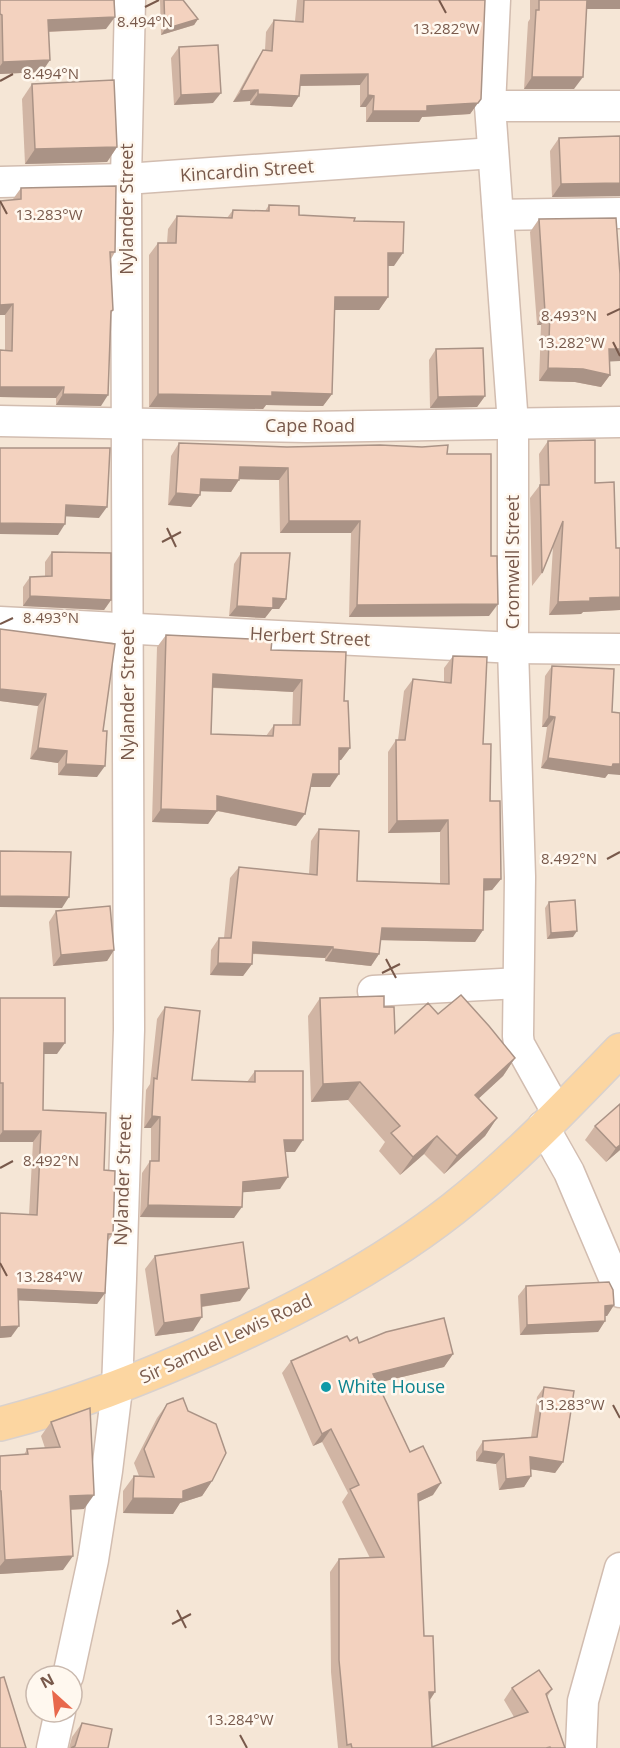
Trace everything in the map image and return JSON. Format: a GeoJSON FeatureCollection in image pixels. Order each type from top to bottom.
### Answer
{"type":"FeatureCollection","features":[{"type":"Feature","properties":{"kind":"main road","name":"Sir Samuel Lewis Road"},"geometry":{"type":"LineString","coordinates":[[0,1424],[117,1389],[265,1324],[405,1245],[453,1209],[550,1120],[620,1050]]}},
{"type":"Feature","properties":{"kind":"street","name":"Nylander Street"},"geometry":{"type":"LineString","coordinates":[[71,1664],[93,1560],[117,1389],[129,1030],[129,425],[126,179],[130,0]]}},
{"type":"Feature","properties":{"kind":"street","name":"Cromwell Street"},"geometry":{"type":"LineString","coordinates":[[495,0],[490,106],[513,424],[513,648],[520,877],[519,1044],[568,1172],[620,1293]]}},
{"type":"Feature","properties":{"kind":"street"},"geometry":{"type":"LineString","coordinates":[[490,106],[620,106]]}},
{"type":"Feature","properties":{"kind":"street","name":"Kincardin Street"},"geometry":{"type":"LineString","coordinates":[[0,182],[126,179],[493,153]]}},
{"type":"Feature","properties":{"kind":"street"},"geometry":{"type":"LineString","coordinates":[[498,215],[620,213]]}},
{"type":"Feature","properties":{"kind":"street","name":"Cape Road"},"geometry":{"type":"LineString","coordinates":[[0,421],[307,427],[620,422]]}},
{"type":"Feature","properties":{"kind":"street","name":"Herbert Street"},"geometry":{"type":"LineString","coordinates":[[0,622],[513,648],[620,649]]}},
{"type":"Feature","properties":{"kind":"street"},"geometry":{"type":"LineString","coordinates":[[373,991],[518,983]]}},
{"type":"Feature","properties":{"kind":"street"},"geometry":{"type":"LineString","coordinates":[[581,1748],[583,1701],[620,1568]]}},
{"type":"Feature","properties":{"kind":"street"},"geometry":{"type":"LineString","coordinates":[[52,1748],[57,1724]]}},
{"type":"Feature","properties":{"kind":"shaded area"},"geometry":{"type":"Polygon","coordinates":[[[0,0],[620,0],[620,1748],[0,1748],[0,0]]]}},
{"type":"Feature","properties":{"kind":"building"},"geometry":{"type":"Polygon","coordinates":[[[0,0],[114,0],[115,17],[48,20],[50,60],[3,62],[0,0]]]}},
{"type":"Feature","properties":{"kind":"building"},"geometry":{"type":"Polygon","coordinates":[[[164,0],[183,0],[198,19],[165,29],[164,0]]]}},
{"type":"Feature","properties":{"kind":"building"},"geometry":{"type":"Polygon","coordinates":[[[304,0],[485,0],[481,99],[478,103],[427,106],[427,111],[373,111],[374,96],[368,95],[368,74],[301,75],[299,96],[258,94],[258,90],[241,91],[263,50],[272,51],[274,20],[303,22],[304,0]]]}},
{"type":"Feature","properties":{"kind":"building"},"geometry":{"type":"Polygon","coordinates":[[[539,0],[587,0],[583,77],[532,77],[536,10],[539,10],[539,0]]]}},
{"type":"Feature","properties":{"kind":"building"},"geometry":{"type":"Polygon","coordinates":[[[218,45],[221,93],[181,95],[179,47],[218,45]]]}},
{"type":"Feature","properties":{"kind":"building"},"geometry":{"type":"Polygon","coordinates":[[[114,80],[117,147],[35,149],[32,84],[114,80]]]}},
{"type":"Feature","properties":{"kind":"building"},"geometry":{"type":"Polygon","coordinates":[[[620,136],[620,183],[561,184],[559,138],[620,136]]]}},
{"type":"Feature","properties":{"kind":"building"},"geometry":{"type":"Polygon","coordinates":[[[116,186],[115,252],[110,252],[113,310],[111,311],[108,395],[63,394],[64,387],[0,387],[0,350],[12,351],[13,304],[0,305],[0,201],[21,199],[21,188],[116,186]]]}},
{"type":"Feature","properties":{"kind":"building"},"geometry":{"type":"Polygon","coordinates":[[[269,205],[299,206],[299,215],[355,218],[354,221],[404,222],[403,253],[388,253],[388,297],[335,297],[332,394],[272,392],[272,396],[158,394],[158,243],[176,243],[177,216],[232,218],[233,210],[269,211],[269,205]]]}},
{"type":"Feature","properties":{"kind":"building"},"geometry":{"type":"Polygon","coordinates":[[[616,218],[620,274],[620,349],[609,349],[610,375],[583,369],[548,368],[550,312],[545,312],[539,219],[616,218]]]}},
{"type":"Feature","properties":{"kind":"building"},"geometry":{"type":"Polygon","coordinates":[[[483,348],[485,396],[438,397],[436,349],[483,348]]]}},
{"type":"Feature","properties":{"kind":"building"},"geometry":{"type":"Polygon","coordinates":[[[595,440],[595,483],[614,482],[616,548],[620,548],[620,597],[558,602],[563,521],[542,573],[540,485],[549,485],[548,441],[595,440]]]}},
{"type":"Feature","properties":{"kind":"building"},"geometry":{"type":"Polygon","coordinates":[[[179,443],[287,447],[448,445],[447,454],[491,454],[491,556],[497,556],[498,604],[357,605],[360,521],[289,521],[288,468],[240,467],[239,480],[201,479],[200,495],[176,493],[179,443]]]}},
{"type":"Feature","properties":{"kind":"building"},"geometry":{"type":"Polygon","coordinates":[[[0,448],[110,448],[107,507],[66,505],[65,524],[0,523],[0,448]]]}},
{"type":"Feature","properties":{"kind":"building"},"geometry":{"type":"Polygon","coordinates":[[[52,552],[111,553],[111,600],[30,596],[30,577],[52,576],[52,552]]]}},
{"type":"Feature","properties":{"kind":"building"},"geometry":{"type":"Polygon","coordinates":[[[241,553],[290,553],[286,599],[273,598],[273,608],[237,606],[241,553]]]}},
{"type":"Feature","properties":{"kind":"building"},"geometry":{"type":"Polygon","coordinates":[[[0,629],[115,644],[103,731],[107,731],[105,766],[66,764],[67,751],[38,748],[46,694],[0,689],[0,629]]]}},
{"type":"Feature","properties":{"kind":"building"},"geometry":{"type":"Polygon","coordinates":[[[166,635],[272,640],[271,650],[346,652],[344,701],[348,701],[350,748],[339,748],[339,774],[313,774],[305,814],[217,796],[217,811],[161,809],[166,635]],[[213,674],[211,734],[273,736],[274,725],[300,725],[302,680],[213,674]]]}},
{"type":"Feature","properties":{"kind":"building"},"geometry":{"type":"Polygon","coordinates":[[[453,656],[487,657],[483,744],[491,744],[490,801],[500,801],[501,879],[484,879],[483,930],[382,928],[379,954],[333,949],[333,947],[253,942],[252,964],[218,963],[219,938],[231,938],[239,867],[317,875],[319,829],[359,831],[357,881],[449,884],[448,820],[397,821],[396,740],[405,740],[413,679],[451,683],[453,656]]]}},
{"type":"Feature","properties":{"kind":"building"},"geometry":{"type":"Polygon","coordinates":[[[552,666],[614,669],[612,712],[620,713],[620,764],[613,764],[612,767],[548,758],[555,717],[549,716],[552,666]]]}},
{"type":"Feature","properties":{"kind":"building"},"geometry":{"type":"Polygon","coordinates":[[[0,851],[71,852],[69,897],[0,896],[0,851]]]}},
{"type":"Feature","properties":{"kind":"building"},"geometry":{"type":"Polygon","coordinates":[[[575,900],[577,931],[551,933],[549,902],[575,900]]]}},
{"type":"Feature","properties":{"kind":"building"},"geometry":{"type":"Polygon","coordinates":[[[110,906],[114,950],[61,955],[56,911],[110,906]]]}},
{"type":"Feature","properties":{"kind":"building"},"geometry":{"type":"Polygon","coordinates":[[[461,995],[515,1058],[475,1095],[497,1118],[457,1156],[437,1136],[413,1157],[391,1133],[400,1126],[360,1082],[323,1084],[320,998],[384,996],[384,1007],[394,1007],[395,1033],[428,1003],[438,1014],[461,995]]]}},
{"type":"Feature","properties":{"kind":"building"},"geometry":{"type":"Polygon","coordinates":[[[0,998],[65,998],[65,1043],[44,1043],[43,1110],[106,1113],[104,1170],[115,1171],[113,1234],[108,1234],[105,1293],[18,1289],[19,1326],[0,1327],[0,1213],[37,1215],[41,1131],[3,1131],[3,1083],[0,1083],[0,998]]]}},
{"type":"Feature","properties":{"kind":"building"},"geometry":{"type":"Polygon","coordinates":[[[165,1007],[200,1011],[192,1080],[255,1082],[255,1071],[303,1071],[303,1140],[284,1140],[288,1177],[243,1182],[242,1207],[148,1205],[150,1161],[159,1161],[160,1117],[152,1116],[154,1078],[157,1079],[165,1007]]]}},
{"type":"Feature","properties":{"kind":"building"},"geometry":{"type":"Polygon","coordinates":[[[620,1104],[620,1145],[616,1148],[595,1126],[620,1104]]]}},
{"type":"Feature","properties":{"kind":"building"},"geometry":{"type":"Polygon","coordinates":[[[243,1242],[249,1288],[201,1295],[202,1317],[164,1323],[155,1256],[243,1242]]]}},
{"type":"Feature","properties":{"kind":"building"},"geometry":{"type":"Polygon","coordinates":[[[609,1282],[613,1290],[614,1305],[605,1306],[605,1321],[527,1325],[526,1286],[609,1282]]]}},
{"type":"Feature","properties":{"kind":"building"},"geometry":{"type":"Polygon","coordinates":[[[444,1318],[453,1354],[373,1374],[410,1452],[423,1446],[441,1483],[418,1494],[424,1636],[433,1636],[435,1692],[429,1692],[432,1747],[528,1712],[512,1688],[539,1670],[552,1689],[546,1694],[565,1748],[352,1748],[351,1744],[347,1745],[339,1660],[339,1559],[384,1557],[350,1489],[359,1485],[331,1429],[322,1434],[291,1361],[347,1336],[350,1341],[357,1337],[359,1343],[386,1332],[444,1318]]]}},
{"type":"Feature","properties":{"kind":"building"},"geometry":{"type":"Polygon","coordinates":[[[544,1387],[574,1391],[563,1462],[530,1457],[531,1476],[506,1479],[504,1454],[483,1451],[483,1441],[537,1437],[544,1387]]]}},
{"type":"Feature","properties":{"kind":"building"},"geometry":{"type":"Polygon","coordinates":[[[183,1398],[188,1411],[216,1424],[226,1453],[212,1481],[183,1491],[183,1499],[133,1498],[134,1476],[154,1477],[144,1449],[167,1404],[183,1398]]]}},
{"type":"Feature","properties":{"kind":"building"},"geometry":{"type":"Polygon","coordinates":[[[90,1408],[94,1495],[70,1496],[73,1556],[5,1560],[0,1456],[28,1454],[27,1449],[60,1447],[51,1422],[90,1408]]]}},
{"type":"Feature","properties":{"kind":"building"},"geometry":{"type":"Polygon","coordinates":[[[4,1677],[26,1748],[0,1748],[0,1678],[4,1677]]]}},
{"type":"Feature","properties":{"kind":"building"},"geometry":{"type":"Polygon","coordinates":[[[82,1724],[112,1729],[108,1748],[71,1748],[75,1746],[82,1724]]]}},
{"type":"Feature","properties":{"kind":"place","name":"White House"},"geometry":{"type":"Point","coordinates":[326,1387]}}]}
